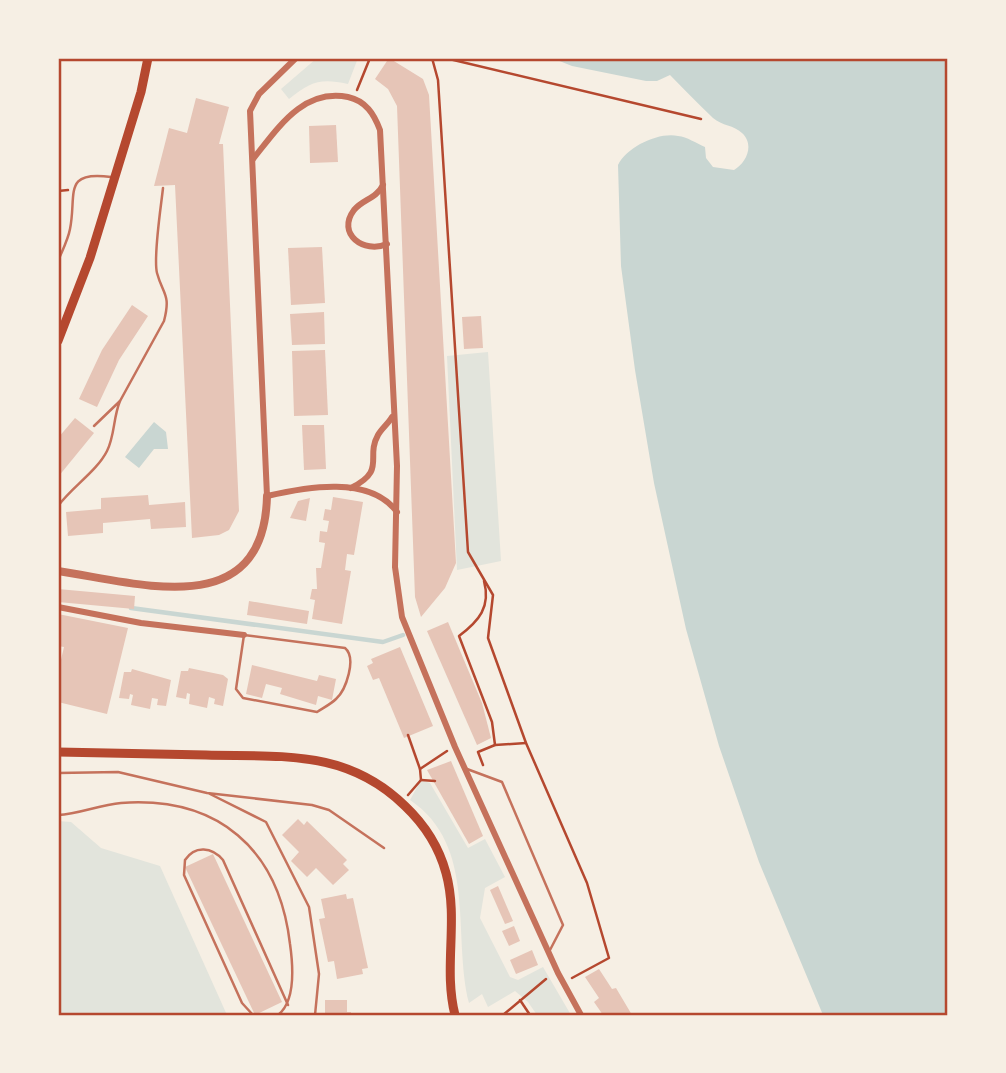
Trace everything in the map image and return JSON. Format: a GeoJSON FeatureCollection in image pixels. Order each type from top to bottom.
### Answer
{"type":"FeatureCollection","features":[{"type":"Feature","properties":{"kind":"main road"},"geometry":{"type":"LineString","coordinates":[[58,341],[78,293],[115,178],[141,92],[148,58]]}},
{"type":"Feature","properties":{"kind":"main road"},"geometry":{"type":"LineString","coordinates":[[58,752],[310,758],[360,772],[401,802],[430,836],[447,875],[452,912],[449,982],[455,1015]]}},
{"type":"Feature","properties":{"kind":"street"},"geometry":{"type":"LineString","coordinates":[[58,571],[175,588],[210,585],[237,569],[249,556],[263,529],[267,496],[250,111],[258,94],[296,58]]}},
{"type":"Feature","properties":{"kind":"street"},"geometry":{"type":"LineString","coordinates":[[253,159],[285,120],[303,104],[320,96],[337,95],[360,102],[375,116],[380,130],[384,183],[398,514],[395,567],[402,617],[464,767],[548,953],[581,1015]]}},
{"type":"Feature","properties":{"kind":"street"},"geometry":{"type":"LineString","coordinates":[[384,183],[372,199],[354,210],[350,220],[351,232],[356,242],[366,248],[387,244]]}},
{"type":"Feature","properties":{"kind":"street"},"geometry":{"type":"LineString","coordinates":[[350,489],[367,478],[373,469],[377,438],[393,416]]}},
{"type":"Feature","properties":{"kind":"street"},"geometry":{"type":"LineString","coordinates":[[267,496],[302,489],[350,489],[380,496],[398,514]]}},
{"type":"Feature","properties":{"kind":"street"},"geometry":{"type":"LineString","coordinates":[[58,607],[141,623],[244,635]]}},
{"type":"Feature","properties":{"kind":"lane"},"geometry":{"type":"LineString","coordinates":[[58,261],[70,230],[74,188],[78,180],[89,175],[115,178]]}},
{"type":"Feature","properties":{"kind":"lane"},"geometry":{"type":"LineString","coordinates":[[58,506],[107,453],[113,435],[113,419],[120,401],[167,309],[167,296],[157,272],[163,188]]}},
{"type":"Feature","properties":{"kind":"lane"},"geometry":{"type":"LineString","coordinates":[[94,426],[120,401]]}},
{"type":"Feature","properties":{"kind":"lane"},"geometry":{"type":"LineString","coordinates":[[244,635],[350,651],[349,672],[338,698],[317,712],[243,698],[236,689],[244,635]]}},
{"type":"Feature","properties":{"kind":"lane"},"geometry":{"type":"LineString","coordinates":[[464,767],[502,782],[563,925],[548,953]]}},
{"type":"Feature","properties":{"kind":"lane"},"geometry":{"type":"LineString","coordinates":[[58,773],[118,772],[207,793],[329,810],[384,848]]}},
{"type":"Feature","properties":{"kind":"lane"},"geometry":{"type":"LineString","coordinates":[[207,793],[265,822],[309,907],[320,974],[315,1015]]}},
{"type":"Feature","properties":{"kind":"lane"},"geometry":{"type":"LineString","coordinates":[[58,815],[123,803],[153,804],[210,819],[245,839],[267,869],[284,912],[292,968],[288,1005],[278,1015]]}},
{"type":"Feature","properties":{"kind":"lane"},"geometry":{"type":"LineString","coordinates":[[253,1015],[242,1003],[184,875],[185,860],[194,851],[207,849],[223,860],[288,1005]]}},
{"type":"Feature","properties":{"kind":"path"},"geometry":{"type":"LineString","coordinates":[[359,85],[370,58]]}},
{"type":"Feature","properties":{"kind":"path"},"geometry":{"type":"LineString","coordinates":[[432,58],[438,80],[468,552],[493,595],[488,638],[526,743],[587,883],[608,958],[569,980]]}},
{"type":"Feature","properties":{"kind":"path"},"geometry":{"type":"LineString","coordinates":[[445,58],[701,119]]}},
{"type":"Feature","properties":{"kind":"path"},"geometry":{"type":"LineString","coordinates":[[484,578],[488,595],[480,617],[459,636],[492,722],[495,745]]}},
{"type":"Feature","properties":{"kind":"path"},"geometry":{"type":"LineString","coordinates":[[401,802],[421,780],[408,735]]}},
{"type":"Feature","properties":{"kind":"path"},"geometry":{"type":"LineString","coordinates":[[469,757],[495,745],[526,743]]}},
{"type":"Feature","properties":{"kind":"path"},"geometry":{"type":"LineString","coordinates":[[420,769],[447,751]]}},
{"type":"Feature","properties":{"kind":"path"},"geometry":{"type":"LineString","coordinates":[[478,752],[487,777]]}},
{"type":"Feature","properties":{"kind":"path"},"geometry":{"type":"LineString","coordinates":[[421,780],[435,780]]}},
{"type":"Feature","properties":{"kind":"path"},"geometry":{"type":"LineString","coordinates":[[503,1015],[546,979]]}},
{"type":"Feature","properties":{"kind":"path"},"geometry":{"type":"LineString","coordinates":[[520,1000],[530,1015]]}},
{"type":"Feature","properties":{"kind":"shaded area"},"geometry":{"type":"Polygon","coordinates":[[[317,58],[358,58],[348,84],[317,82],[289,99],[281,89],[317,58]]]}},
{"type":"Feature","properties":{"kind":"shaded area"},"geometry":{"type":"Polygon","coordinates":[[[552,58],[948,58],[948,1015],[823,1015],[759,862],[719,746],[686,629],[654,483],[635,370],[621,266],[618,165],[628,152],[644,142],[670,135],[705,147],[706,158],[713,167],[734,170],[742,163],[747,153],[746,138],[739,130],[713,118],[670,75],[657,81],[646,81],[572,66],[552,58]]]}},
{"type":"Feature","properties":{"kind":"shaded area"},"geometry":{"type":"Polygon","coordinates":[[[488,352],[501,561],[457,570],[447,356],[488,352]]]}},
{"type":"Feature","properties":{"kind":"shaded area"},"geometry":{"type":"Polygon","coordinates":[[[154,422],[166,432],[168,449],[154,449],[139,468],[125,457],[154,422]]]}},
{"type":"Feature","properties":{"kind":"shaded area"},"geometry":{"type":"Polygon","coordinates":[[[421,780],[430,783],[468,848],[485,839],[505,877],[485,888],[480,918],[510,977],[518,980],[543,967],[571,1015],[537,1015],[528,1002],[515,991],[488,1007],[482,994],[469,1003],[454,866],[446,841],[431,819],[410,800],[421,780]]]}},
{"type":"Feature","properties":{"kind":"shaded area"},"geometry":{"type":"Polygon","coordinates":[[[58,821],[71,822],[101,848],[160,866],[227,1015],[58,1015],[58,821]]]}},
{"type":"Feature","properties":{"kind":"building"},"geometry":{"type":"Polygon","coordinates":[[[389,58],[423,79],[429,95],[456,563],[445,588],[421,617],[415,597],[397,106],[388,89],[375,79],[389,58]]]}},
{"type":"Feature","properties":{"kind":"building"},"geometry":{"type":"Polygon","coordinates":[[[196,98],[229,107],[219,144],[223,144],[239,511],[229,530],[219,535],[192,538],[175,185],[154,186],[169,128],[187,133],[196,98]]]}},
{"type":"Feature","properties":{"kind":"building"},"geometry":{"type":"Polygon","coordinates":[[[336,125],[338,162],[310,163],[309,126],[336,125]]]}},
{"type":"Feature","properties":{"kind":"building"},"geometry":{"type":"Polygon","coordinates":[[[322,247],[325,303],[291,305],[288,248],[322,247]]]}},
{"type":"Feature","properties":{"kind":"building"},"geometry":{"type":"Polygon","coordinates":[[[132,305],[148,316],[119,360],[97,407],[79,399],[102,350],[132,305]]]}},
{"type":"Feature","properties":{"kind":"building"},"geometry":{"type":"Polygon","coordinates":[[[324,312],[325,344],[292,345],[290,314],[324,312]]]}},
{"type":"Feature","properties":{"kind":"building"},"geometry":{"type":"Polygon","coordinates":[[[481,316],[483,348],[464,349],[462,317],[481,316]]]}},
{"type":"Feature","properties":{"kind":"building"},"geometry":{"type":"Polygon","coordinates":[[[325,350],[328,415],[294,416],[292,351],[325,350]]]}},
{"type":"Feature","properties":{"kind":"building"},"geometry":{"type":"Polygon","coordinates":[[[75,418],[94,433],[58,477],[58,438],[75,418]]]}},
{"type":"Feature","properties":{"kind":"building"},"geometry":{"type":"Polygon","coordinates":[[[302,425],[324,425],[326,469],[304,470],[302,425]]]}},
{"type":"Feature","properties":{"kind":"building"},"geometry":{"type":"Polygon","coordinates":[[[148,495],[149,505],[185,502],[186,527],[151,529],[150,519],[103,523],[103,533],[68,536],[66,512],[101,509],[101,498],[148,495]]]}},
{"type":"Feature","properties":{"kind":"building"},"geometry":{"type":"Polygon","coordinates":[[[333,497],[363,502],[354,555],[347,554],[345,570],[351,571],[342,624],[312,619],[315,600],[310,599],[312,589],[317,589],[316,568],[321,568],[325,543],[319,542],[320,531],[327,532],[329,521],[323,520],[325,509],[331,510],[333,497]]]}},
{"type":"Feature","properties":{"kind":"building"},"geometry":{"type":"Polygon","coordinates":[[[310,498],[306,521],[290,518],[298,501],[310,498]]]}},
{"type":"Feature","properties":{"kind":"building"},"geometry":{"type":"Polygon","coordinates":[[[58,589],[135,596],[134,609],[58,602],[58,589]]]}},
{"type":"Feature","properties":{"kind":"building"},"geometry":{"type":"Polygon","coordinates":[[[249,601],[309,611],[307,624],[247,615],[249,601]]]}},
{"type":"Feature","properties":{"kind":"building"},"geometry":{"type":"Polygon","coordinates":[[[58,614],[128,628],[107,714],[58,702],[58,672],[64,647],[58,646],[58,614]]]}},
{"type":"Feature","properties":{"kind":"building"},"geometry":{"type":"Polygon","coordinates":[[[448,622],[482,703],[491,738],[477,745],[427,631],[448,622]]]}},
{"type":"Feature","properties":{"kind":"building"},"geometry":{"type":"Polygon","coordinates":[[[400,647],[433,726],[404,738],[379,678],[373,680],[367,666],[373,663],[371,659],[400,647]]]}},
{"type":"Feature","properties":{"kind":"building"},"geometry":{"type":"Polygon","coordinates":[[[252,665],[317,681],[319,675],[336,679],[332,700],[318,696],[316,705],[280,694],[282,688],[266,684],[262,698],[246,694],[252,665]]]}},
{"type":"Feature","properties":{"kind":"building"},"geometry":{"type":"Polygon","coordinates":[[[189,668],[223,675],[228,679],[223,706],[214,704],[215,699],[209,697],[207,708],[189,704],[190,694],[187,693],[186,699],[176,697],[181,671],[188,671],[189,668]]]}},
{"type":"Feature","properties":{"kind":"building"},"geometry":{"type":"Polygon","coordinates":[[[132,669],[171,680],[166,706],[157,705],[158,699],[152,698],[150,709],[131,705],[133,695],[130,694],[129,699],[119,698],[124,672],[131,672],[132,669]]]}},
{"type":"Feature","properties":{"kind":"building"},"geometry":{"type":"Polygon","coordinates":[[[451,761],[483,836],[469,844],[427,770],[451,761]]]}},
{"type":"Feature","properties":{"kind":"building"},"geometry":{"type":"Polygon","coordinates":[[[298,819],[304,825],[307,821],[347,860],[343,864],[349,870],[333,885],[316,868],[307,877],[291,861],[299,852],[282,835],[298,819]]]}},
{"type":"Feature","properties":{"kind":"building"},"geometry":{"type":"Polygon","coordinates":[[[213,854],[282,1002],[255,1015],[185,867],[213,854]]]}},
{"type":"Feature","properties":{"kind":"building"},"geometry":{"type":"Polygon","coordinates":[[[498,886],[513,921],[505,924],[490,890],[498,886]]]}},
{"type":"Feature","properties":{"kind":"building"},"geometry":{"type":"Polygon","coordinates":[[[346,894],[347,899],[353,898],[368,968],[362,969],[363,974],[337,979],[334,961],[328,962],[319,919],[325,918],[321,899],[346,894]]]}},
{"type":"Feature","properties":{"kind":"building"},"geometry":{"type":"Polygon","coordinates":[[[514,926],[520,941],[509,946],[502,931],[514,926]]]}},
{"type":"Feature","properties":{"kind":"building"},"geometry":{"type":"Polygon","coordinates":[[[532,950],[538,965],[516,974],[510,960],[532,950]]]}},
{"type":"Feature","properties":{"kind":"building"},"geometry":{"type":"Polygon","coordinates":[[[599,969],[612,989],[616,988],[632,1015],[603,1015],[594,1002],[599,998],[585,977],[599,969]]]}},
{"type":"Feature","properties":{"kind":"building"},"geometry":{"type":"Polygon","coordinates":[[[325,1000],[347,1000],[347,1012],[351,1012],[351,1015],[325,1015],[325,1000]]]}},
{"type":"Feature","properties":{"kind":"waterway"},"geometry":{"type":"LineString","coordinates":[[131,608],[383,642],[403,635]]}}]}
